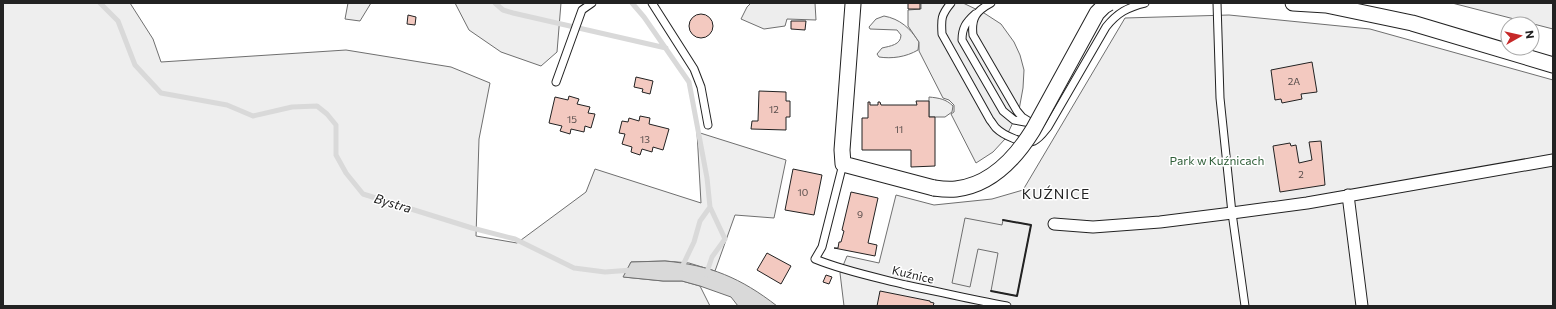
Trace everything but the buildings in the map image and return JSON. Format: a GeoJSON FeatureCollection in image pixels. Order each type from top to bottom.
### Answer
{"type":"FeatureCollection","features":[{"type":"Feature","properties":{"kind":"street"},"geometry":{"type":"LineString","coordinates":[[852,4],[842,150],[843,164],[934,188],[955,189],[972,185],[995,174],[1013,159],[1023,146],[1097,13],[1109,3]]}},
{"type":"Feature","properties":{"kind":"street"},"geometry":{"type":"LineString","coordinates":[[1293,3],[1326,5],[1412,23],[1553,65]]}},
{"type":"Feature","properties":{"kind":"street"},"geometry":{"type":"LineString","coordinates":[[1054,224],[1093,227],[1160,222],[1232,213],[1307,202],[1553,160]]}},
{"type":"Feature","properties":{"kind":"street"},"geometry":{"type":"LineString","coordinates":[[1348,195],[1362,306]]}},
{"type":"Feature","properties":{"kind":"lane"},"geometry":{"type":"LineString","coordinates":[[556,82],[582,10],[592,3]]}},
{"type":"Feature","properties":{"kind":"lane"},"geometry":{"type":"LineString","coordinates":[[652,3],[694,69],[701,87],[708,125]]}},
{"type":"Feature","properties":{"kind":"lane"},"geometry":{"type":"LineString","coordinates":[[951,3],[944,11],[941,20],[942,34],[996,128],[1004,135],[1014,139],[1033,141],[1041,136],[1052,120],[1106,27],[1113,18],[1124,9],[1145,3]]}},
{"type":"Feature","properties":{"kind":"lane"},"geometry":{"type":"LineString","coordinates":[[991,3],[982,8],[967,21],[962,32],[962,40],[1003,111],[1014,120],[1038,124],[1052,120]]}},
{"type":"Feature","properties":{"kind":"lane"},"geometry":{"type":"LineString","coordinates":[[1217,3],[1220,98],[1232,213],[1245,306]]}},
{"type":"Feature","properties":{"kind":"lane"},"geometry":{"type":"LineString","coordinates":[[975,14],[972,29],[973,35],[1017,111],[1022,117],[1032,123]]}},
{"type":"Feature","properties":{"kind":"lane","name":"Kuźnice"},"geometry":{"type":"LineString","coordinates":[[843,164],[822,247],[815,259],[832,266],[884,279],[959,297],[1007,306]]}},
{"type":"Feature","properties":{"kind":"green space"},"geometry":{"type":"Polygon","coordinates":[[[3,3],[130,3],[153,39],[161,62],[346,50],[451,67],[490,83],[479,139],[476,236],[517,243],[586,192],[595,169],[701,203],[697,132],[786,160],[774,218],[735,215],[715,271],[689,263],[665,261],[631,262],[624,277],[663,281],[682,281],[700,286],[710,306],[3,306],[3,3]]]}},
{"type":"Feature","properties":{"kind":"green space"},"geometry":{"type":"Polygon","coordinates":[[[348,3],[371,3],[360,21],[345,19],[348,3]]]}},
{"type":"Feature","properties":{"kind":"green space"},"geometry":{"type":"Polygon","coordinates":[[[455,3],[561,3],[557,52],[541,66],[501,52],[469,30],[455,3]]]}},
{"type":"Feature","properties":{"kind":"green space"},"geometry":{"type":"Polygon","coordinates":[[[1452,3],[1553,3],[1553,29],[1540,26],[1540,16],[1502,16],[1452,3]]]}},
{"type":"Feature","properties":{"kind":"green space","name":"Park w Kuźnicach"},"geometry":{"type":"Polygon","coordinates":[[[1229,15],[1370,29],[1553,80],[1553,306],[844,306],[840,273],[847,256],[879,263],[896,195],[934,205],[992,199],[1023,190],[1125,18],[1229,15]]]}},
{"type":"Feature","properties":{"kind":"green space"},"geometry":{"type":"Polygon","coordinates":[[[884,16],[895,19],[912,32],[919,42],[918,50],[899,57],[879,57],[877,54],[882,48],[892,46],[901,38],[901,35],[897,30],[870,29],[869,27],[876,19],[884,16]]]}},
{"type":"Feature","properties":{"kind":"green space"},"geometry":{"type":"Polygon","coordinates":[[[929,97],[945,100],[953,106],[952,112],[945,117],[929,117],[929,97]]]}},
{"type":"Feature","properties":{"kind":"shaded area"},"geometry":{"type":"Polygon","coordinates":[[[751,3],[815,3],[816,20],[787,19],[785,26],[764,29],[741,19],[747,7],[751,3]]]}},
{"type":"Feature","properties":{"kind":"shaded area"},"geometry":{"type":"Polygon","coordinates":[[[921,3],[963,3],[984,13],[1001,24],[1014,42],[1020,55],[1024,70],[1023,88],[1019,110],[1005,139],[993,152],[976,163],[951,114],[954,112],[954,105],[949,100],[943,98],[919,51],[919,42],[908,26],[908,10],[921,9],[921,3]]]}},
{"type":"Feature","properties":{"kind":"shaded area"},"geometry":{"type":"Polygon","coordinates":[[[965,218],[1002,225],[1003,220],[1031,225],[1017,296],[991,291],[998,253],[978,249],[970,287],[952,283],[965,218]]]}},
{"type":"Feature","properties":{"kind":"shaded area"},"geometry":{"type":"Polygon","coordinates":[[[665,261],[696,266],[724,274],[751,288],[777,306],[738,306],[731,297],[682,281],[663,281],[623,277],[631,262],[665,261]]]}},
{"type":"Feature","properties":{"kind":"waterway","name":"Bystra"},"geometry":{"type":"LineString","coordinates":[[100,3],[118,21],[135,65],[161,93],[227,105],[253,116],[292,107],[317,106],[327,114],[336,125],[336,155],[346,173],[363,194],[472,228],[515,239],[574,268],[605,272],[632,270]]}},
{"type":"Feature","properties":{"kind":"waterway"},"geometry":{"type":"LineString","coordinates":[[495,3],[503,10],[513,13],[666,48]]}},
{"type":"Feature","properties":{"kind":"waterway"},"geometry":{"type":"LineString","coordinates":[[632,3],[644,17],[689,82],[707,178],[710,207],[725,239],[712,257],[706,275]]}},
{"type":"Feature","properties":{"kind":"waterway"},"geometry":{"type":"LineString","coordinates":[[681,269],[694,242],[700,221],[710,207]]}},
{"type":"Feature","properties":{"kind":"wall"},"geometry":{"type":"LineString","coordinates":[[991,291],[1017,296],[1031,225],[1003,220]]}},
{"type":"Feature","properties":{"kind":"district","name":"KUŹNICE"},"geometry":{"type":"Point","coordinates":[1056,194]}}]}
